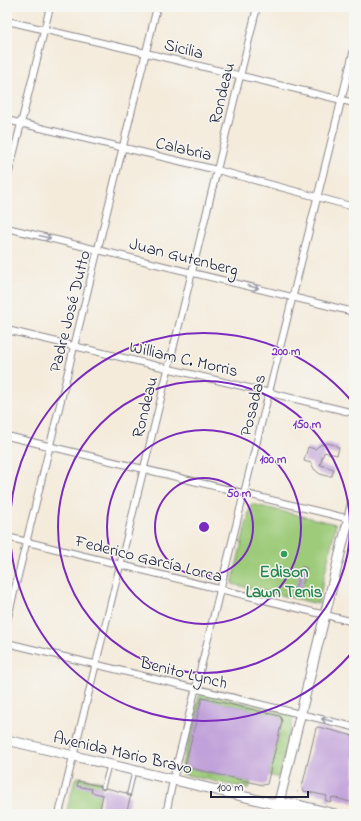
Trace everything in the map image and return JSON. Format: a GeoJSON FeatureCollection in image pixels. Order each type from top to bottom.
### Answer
{"type":"FeatureCollection","features":[{"type":"Feature","properties":{"kind":"main road"},"geometry":{"type":"LineString","coordinates":[[277,809],[325,615],[351,519],[354,498]]}},
{"type":"Feature","properties":{"kind":"main road","name":"Avenida Mario Bravo"},"geometry":{"type":"LineString","coordinates":[[7,740],[173,780],[277,809],[303,814]]}},
{"type":"Feature","properties":{"kind":"main road","name":"Avenida Mario Bravo"},"geometry":{"type":"LineString","coordinates":[[277,809],[290,803],[335,814]]}},
{"type":"Feature","properties":{"kind":"street"},"geometry":{"type":"LineString","coordinates":[[7,180],[50,7]]}},
{"type":"Feature","properties":{"kind":"street","name":"Padre José Dutto"},"geometry":{"type":"LineString","coordinates":[[7,621],[157,7]]}},
{"type":"Feature","properties":{"kind":"street","name":"Rondeau"},"geometry":{"type":"LineString","coordinates":[[59,814],[257,7]]}},
{"type":"Feature","properties":{"kind":"street","name":"Sicilia"},"geometry":{"type":"LineString","coordinates":[[7,21],[146,53],[354,104]]}},
{"type":"Feature","properties":{"kind":"street","name":"Posadas"},"geometry":{"type":"LineString","coordinates":[[166,814],[173,780],[354,48]]}},
{"type":"Feature","properties":{"kind":"street","name":"Calabria"},"geometry":{"type":"LineString","coordinates":[[7,120],[217,170],[354,207]]}},
{"type":"Feature","properties":{"kind":"street","name":"Juan Gutenberg"},"geometry":{"type":"LineString","coordinates":[[7,228],[354,312]]}},
{"type":"Feature","properties":{"kind":"street","name":"William C. Morris"},"geometry":{"type":"LineString","coordinates":[[7,330],[354,413]]}},
{"type":"Feature","properties":{"kind":"street"},"geometry":{"type":"LineString","coordinates":[[7,436],[351,519]]}},
{"type":"Feature","properties":{"kind":"street","name":"Federico García Lorca"},"geometry":{"type":"LineString","coordinates":[[7,537],[354,622]]}},
{"type":"Feature","properties":{"kind":"street","name":"Benito Lynch"},"geometry":{"type":"LineString","coordinates":[[7,643],[196,690],[354,727]]}},
{"type":"Feature","properties":{"kind":"lane"},"geometry":{"type":"LineString","coordinates":[[103,787],[109,765]]}},
{"type":"Feature","properties":{"kind":"lane"},"geometry":{"type":"LineString","coordinates":[[129,793],[134,771]]}},
{"type":"Feature","properties":{"kind":"green space","name":"Edison Lawn Tenis"},"geometry":{"type":"Polygon","coordinates":[[[251,504],[336,524],[318,604],[232,584],[251,504]]]}},
{"type":"Feature","properties":{"kind":"green space"},"geometry":{"type":"Polygon","coordinates":[[[203,693],[292,714],[293,720],[279,778],[269,775],[282,721],[280,716],[202,698],[185,765],[186,767],[251,782],[249,789],[182,774],[180,772],[199,696],[203,693]]]}},
{"type":"Feature","properties":{"kind":"green space"},"geometry":{"type":"Polygon","coordinates":[[[78,777],[103,782],[95,814],[66,814],[75,779],[78,777]]]}},
{"type":"Feature","properties":{"kind":"building"},"geometry":{"type":"Polygon","coordinates":[[[328,443],[339,448],[337,455],[324,452],[320,465],[334,469],[332,476],[320,474],[314,469],[311,463],[304,461],[308,447],[315,449],[320,445],[328,443]]]}},
{"type":"Feature","properties":{"kind":"building"},"geometry":{"type":"Polygon","coordinates":[[[302,566],[307,568],[300,594],[294,593],[302,566]]]}},
{"type":"Feature","properties":{"kind":"building"},"geometry":{"type":"Polygon","coordinates":[[[202,698],[280,716],[282,721],[267,784],[263,785],[186,767],[185,765],[202,698]]]}},
{"type":"Feature","properties":{"kind":"building"},"geometry":{"type":"Polygon","coordinates":[[[318,727],[354,736],[354,803],[332,797],[331,802],[325,800],[327,796],[304,791],[302,787],[316,728],[318,727]]]}},
{"type":"Feature","properties":{"kind":"building"},"geometry":{"type":"Polygon","coordinates":[[[78,781],[100,786],[103,790],[106,788],[126,793],[128,796],[131,795],[126,814],[110,814],[110,812],[100,810],[103,795],[91,792],[92,789],[77,786],[78,781]]]}},
{"type":"Feature","properties":{"kind":"place","name":"Edison Lawn Tenis"},"geometry":{"type":"Point","coordinates":[284,554]}}]}
